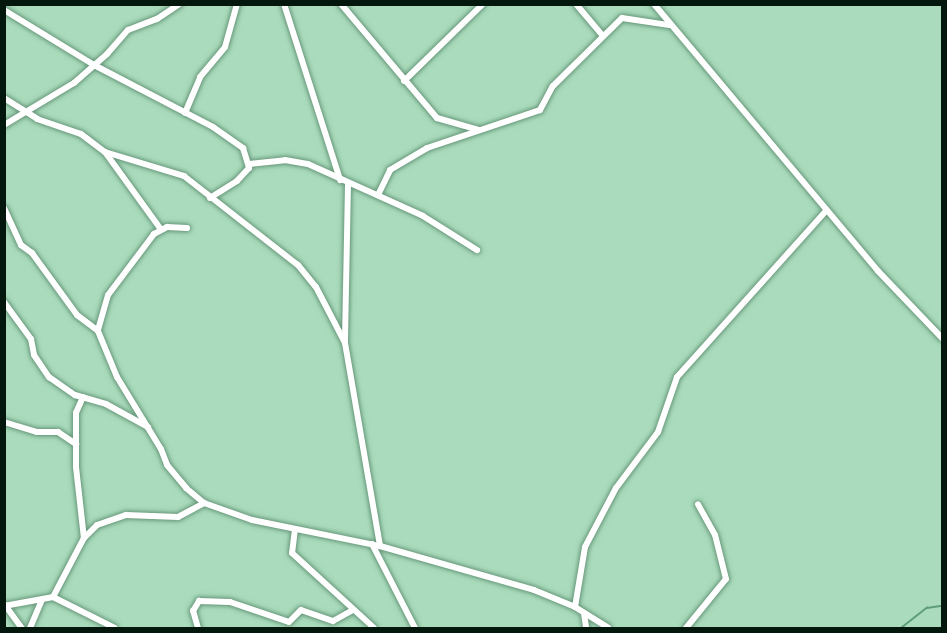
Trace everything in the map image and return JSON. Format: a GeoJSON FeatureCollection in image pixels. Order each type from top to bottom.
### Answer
{"type":"FeatureCollection","features":[{"type":"Feature","properties":{"kind":"street"},"geometry":{"type":"LineString","coordinates":[[4,125],[73,84],[129,30],[157,19],[179,4]]}},
{"type":"Feature","properties":{"kind":"street"},"geometry":{"type":"LineString","coordinates":[[184,113],[200,77],[226,45],[237,4]]}},
{"type":"Feature","properties":{"kind":"street"},"geometry":{"type":"LineString","coordinates":[[284,4],[294,43],[320,107],[340,180]]}},
{"type":"Feature","properties":{"kind":"street"},"geometry":{"type":"LineString","coordinates":[[341,4],[437,118],[479,130]]}},
{"type":"Feature","properties":{"kind":"street"},"geometry":{"type":"LineString","coordinates":[[404,81],[483,4]]}},
{"type":"Feature","properties":{"kind":"street"},"geometry":{"type":"LineString","coordinates":[[576,4],[603,36]]}},
{"type":"Feature","properties":{"kind":"street"},"geometry":{"type":"LineString","coordinates":[[654,4],[669,25],[878,271],[942,338]]}},
{"type":"Feature","properties":{"kind":"street"},"geometry":{"type":"LineString","coordinates":[[4,10],[94,66],[237,143],[249,164]]}},
{"type":"Feature","properties":{"kind":"street"},"geometry":{"type":"LineString","coordinates":[[378,195],[388,172],[398,163],[427,148],[540,110],[553,86],[603,36],[626,17],[669,25]]}},
{"type":"Feature","properties":{"kind":"street"},"geometry":{"type":"LineString","coordinates":[[4,98],[37,119],[72,129],[105,152],[184,176],[298,265],[316,287],[345,343]]}},
{"type":"Feature","properties":{"kind":"street"},"geometry":{"type":"LineString","coordinates":[[105,152],[160,228]]}},
{"type":"Feature","properties":{"kind":"street"},"geometry":{"type":"LineString","coordinates":[[249,164],[297,162],[378,195],[477,250]]}},
{"type":"Feature","properties":{"kind":"street"},"geometry":{"type":"LineString","coordinates":[[210,198],[237,181],[249,164]]}},
{"type":"Feature","properties":{"kind":"street"},"geometry":{"type":"LineString","coordinates":[[348,184],[345,343],[380,546]]}},
{"type":"Feature","properties":{"kind":"street"},"geometry":{"type":"LineString","coordinates":[[4,208],[21,245],[32,253],[77,315],[99,331],[117,377],[176,478],[204,503],[252,520],[372,544],[534,590],[575,607],[608,628]]}},
{"type":"Feature","properties":{"kind":"street"},"geometry":{"type":"LineString","coordinates":[[575,607],[585,547],[616,488],[658,432],[677,377],[827,210]]}},
{"type":"Feature","properties":{"kind":"street"},"geometry":{"type":"LineString","coordinates":[[160,228],[187,228]]}},
{"type":"Feature","properties":{"kind":"street"},"geometry":{"type":"LineString","coordinates":[[99,331],[108,295],[160,228]]}},
{"type":"Feature","properties":{"kind":"street"},"geometry":{"type":"LineString","coordinates":[[4,302],[31,339],[34,355],[44,370],[59,385],[83,397],[106,404],[148,427]]}},
{"type":"Feature","properties":{"kind":"street"},"geometry":{"type":"LineString","coordinates":[[83,397],[76,410],[76,444],[84,538]]}},
{"type":"Feature","properties":{"kind":"street"},"geometry":{"type":"LineString","coordinates":[[4,422],[37,432],[58,432],[76,444]]}},
{"type":"Feature","properties":{"kind":"street"},"geometry":{"type":"LineString","coordinates":[[53,597],[84,538],[112,518],[140,513],[178,517],[204,503]]}},
{"type":"Feature","properties":{"kind":"street"},"geometry":{"type":"LineString","coordinates":[[686,628],[726,579],[711,525],[698,504]]}},
{"type":"Feature","properties":{"kind":"street"},"geometry":{"type":"LineString","coordinates":[[296,529],[292,553],[374,628]]}},
{"type":"Feature","properties":{"kind":"street"},"geometry":{"type":"LineString","coordinates":[[372,544],[415,628]]}},
{"type":"Feature","properties":{"kind":"street"},"geometry":{"type":"LineString","coordinates":[[22,628],[5,606],[53,597],[115,628]]}},
{"type":"Feature","properties":{"kind":"street"},"geometry":{"type":"LineString","coordinates":[[30,628],[42,600]]}},
{"type":"Feature","properties":{"kind":"street"},"geometry":{"type":"LineString","coordinates":[[198,628],[193,611],[199,602],[230,602],[289,622],[301,610],[333,621],[353,610]]}},
{"type":"Feature","properties":{"kind":"street"},"geometry":{"type":"LineString","coordinates":[[584,613],[586,628]]}},
{"type":"Feature","properties":{"kind":"waterway"},"geometry":{"type":"LineString","coordinates":[[901,628],[927,608],[942,606]]}}]}
